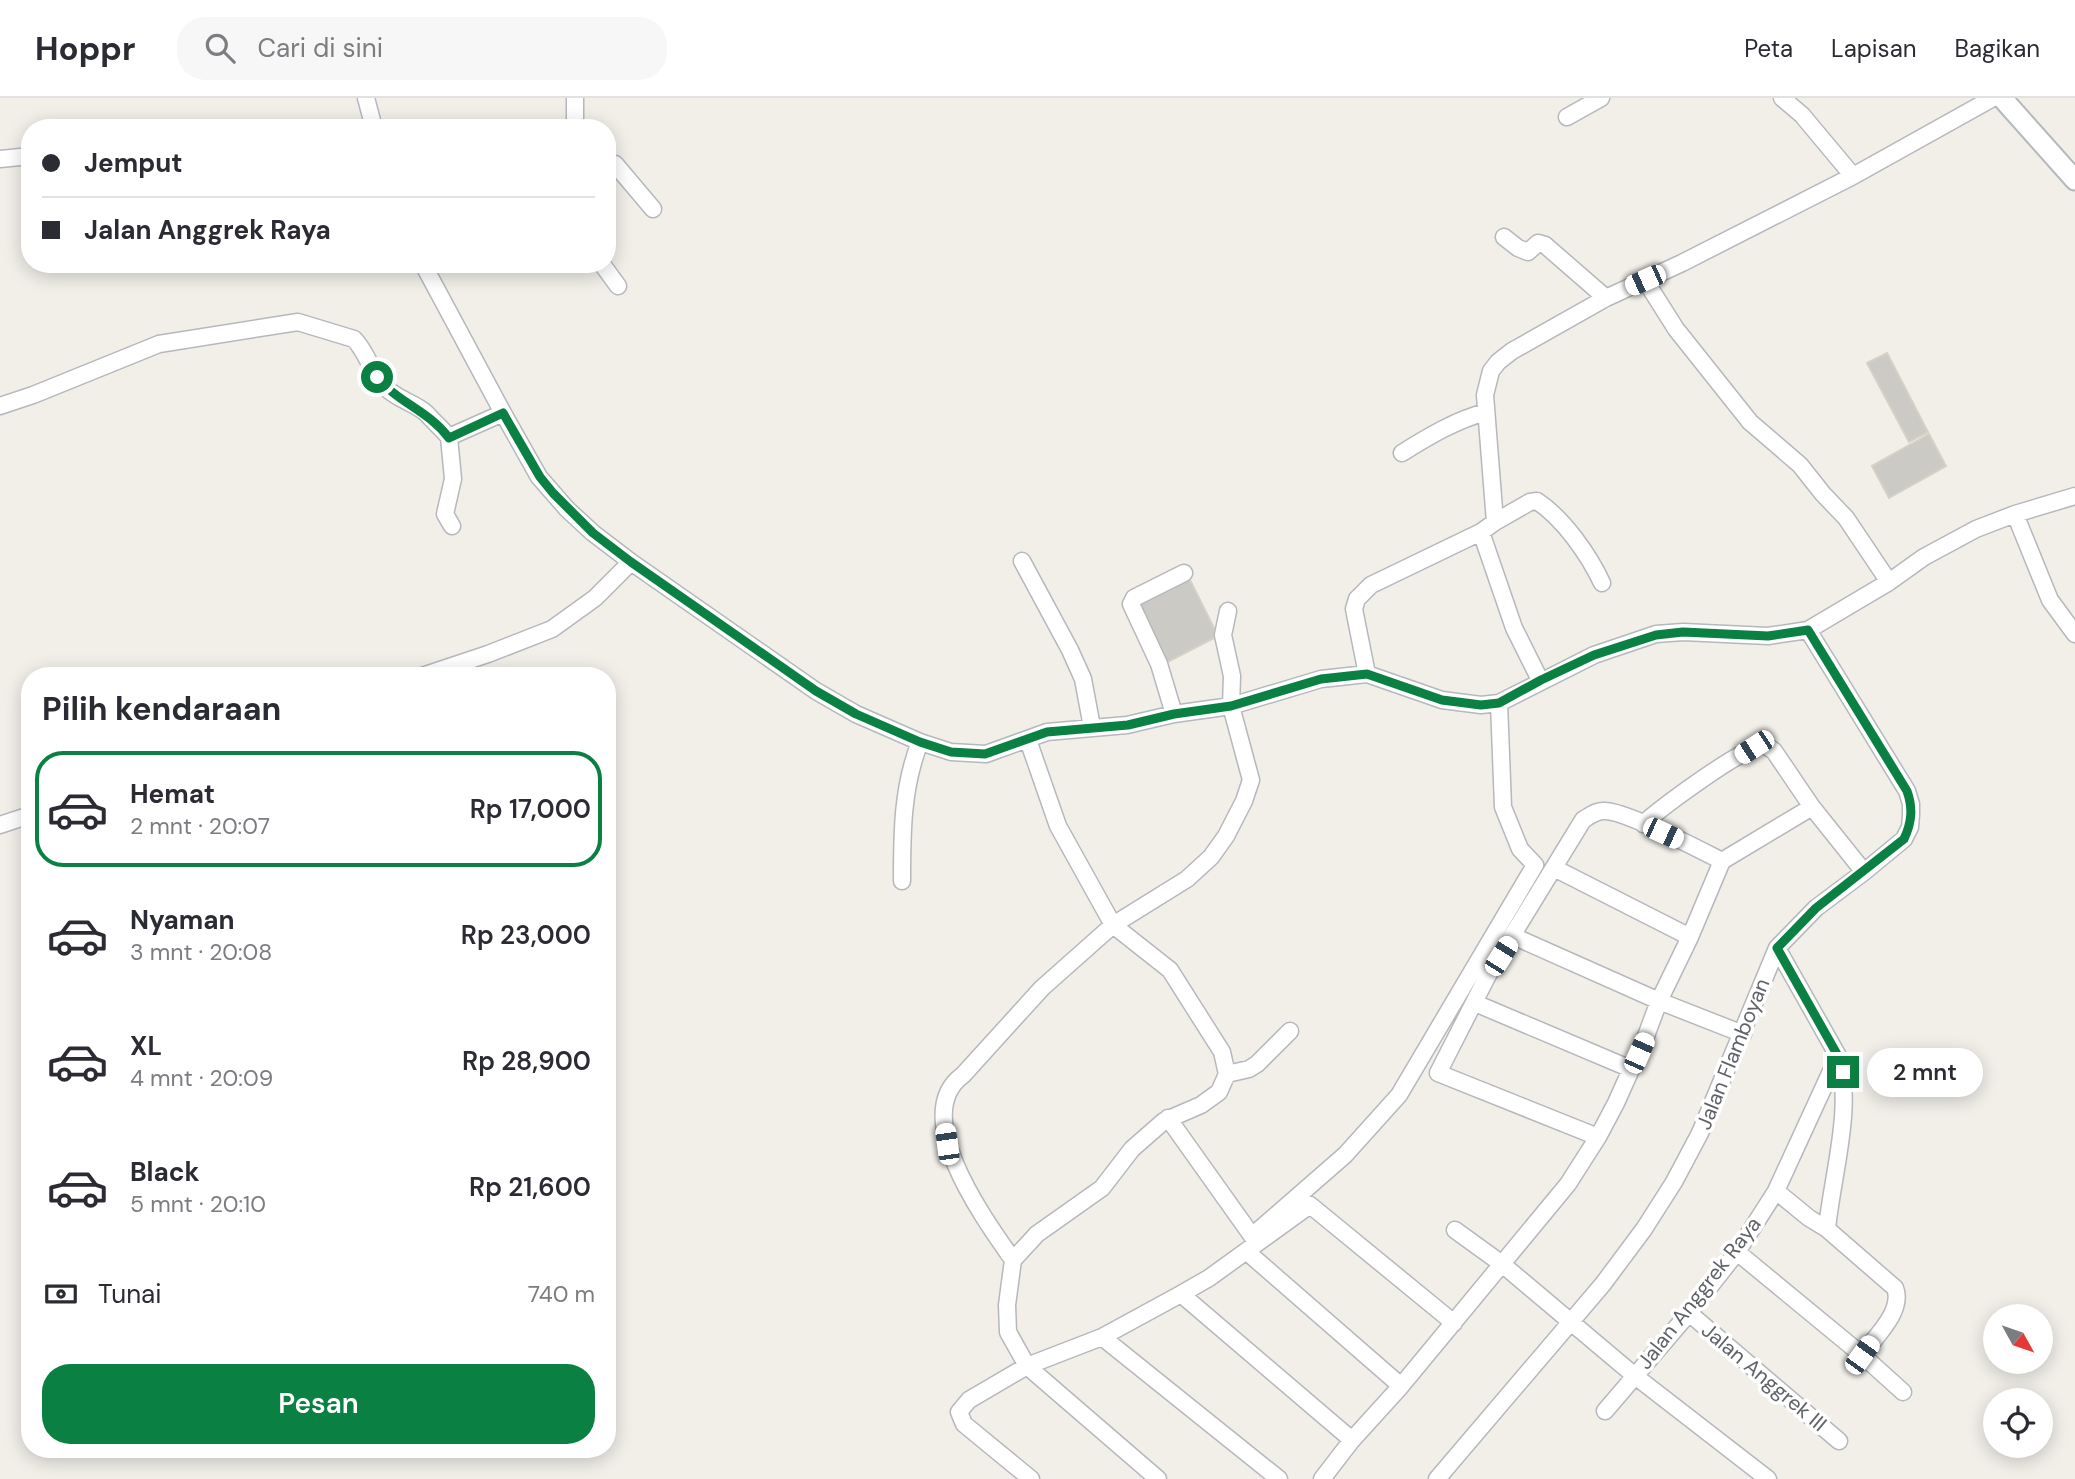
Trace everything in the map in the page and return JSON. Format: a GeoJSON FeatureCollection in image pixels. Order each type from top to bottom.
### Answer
{"type":"FeatureCollection","features":[{"type":"Feature","properties":{"kind":"street"},"geometry":{"type":"LineString","coordinates":[[366,98],[372,119]]}},
{"type":"Feature","properties":{"kind":"street"},"geometry":{"type":"LineString","coordinates":[[575,98],[575,119]]}},
{"type":"Feature","properties":{"kind":"street"},"geometry":{"type":"LineString","coordinates":[[1567,117],[1601,98]]}},
{"type":"Feature","properties":{"kind":"street"},"geometry":{"type":"LineString","coordinates":[[1782,98],[1802,115],[1853,176]]}},
{"type":"Feature","properties":{"kind":"street"},"geometry":{"type":"LineString","coordinates":[[1495,522],[1486,412],[1487,381],[1498,362],[1512,351],[1605,298],[1853,176],[1993,98]]}},
{"type":"Feature","properties":{"kind":"street"},"geometry":{"type":"LineString","coordinates":[[2002,98],[2075,180]]}},
{"type":"Feature","properties":{"kind":"street"},"geometry":{"type":"LineString","coordinates":[[0,159],[21,157]]}},
{"type":"Feature","properties":{"kind":"street"},"geometry":{"type":"LineString","coordinates":[[616,165],[653,209]]}},
{"type":"Feature","properties":{"kind":"street"},"geometry":{"type":"LineString","coordinates":[[1504,237],[1528,252],[1538,243],[1545,245],[1605,298]]}},
{"type":"Feature","properties":{"kind":"street"},"geometry":{"type":"LineString","coordinates":[[428,273],[503,413],[546,485],[593,533],[816,691],[856,714],[920,742],[951,752],[985,754],[1047,732],[1128,725],[1174,714],[1231,706],[1321,679],[1367,674],[1442,700],[1481,705],[1499,703],[1594,655],[1656,635],[1683,632],[1758,637],[1808,630],[1976,529],[2075,496]]}},
{"type":"Feature","properties":{"kind":"street"},"geometry":{"type":"LineString","coordinates":[[609,273],[618,286]]}},
{"type":"Feature","properties":{"kind":"street"},"geometry":{"type":"LineString","coordinates":[[1645,280],[1676,330],[1750,422],[1800,465],[1846,518],[1889,582]]}},
{"type":"Feature","properties":{"kind":"street"},"geometry":{"type":"LineString","coordinates":[[0,405],[159,344],[298,323],[354,339],[386,388],[401,400],[425,412],[449,438],[453,479],[445,514],[452,526]]}},
{"type":"Feature","properties":{"kind":"street"},"geometry":{"type":"LineString","coordinates":[[1402,453],[1467,417],[1486,412]]}},
{"type":"Feature","properties":{"kind":"street"},"geometry":{"type":"LineString","coordinates":[[449,438],[503,413]]}},
{"type":"Feature","properties":{"kind":"street"},"geometry":{"type":"LineString","coordinates":[[1367,674],[1354,609],[1363,592],[1383,578],[1481,532],[1530,502],[1537,501],[1583,549],[1595,566],[1602,583]]}},
{"type":"Feature","properties":{"kind":"street"},"geometry":{"type":"LineString","coordinates":[[2015,514],[2050,600],[2075,634]]}},
{"type":"Feature","properties":{"kind":"street"},"geometry":{"type":"LineString","coordinates":[[1481,532],[1514,628],[1541,680]]}},
{"type":"Feature","properties":{"kind":"street"},"geometry":{"type":"LineString","coordinates":[[1022,561],[1083,679],[1091,727]]}},
{"type":"Feature","properties":{"kind":"street"},"geometry":{"type":"LineString","coordinates":[[449,667],[552,629],[595,598],[631,562]]}},
{"type":"Feature","properties":{"kind":"street"},"geometry":{"type":"LineString","coordinates":[[1174,714],[1159,664],[1131,604],[1134,598],[1184,573]]}},
{"type":"Feature","properties":{"kind":"street"},"geometry":{"type":"LineString","coordinates":[[1013,1260],[980,1211],[947,1144],[943,1117],[947,1093],[952,1083],[963,1075],[1042,988],[1113,925],[1187,879],[1211,857],[1226,836],[1244,801],[1251,780],[1231,706],[1232,676],[1223,635],[1228,611]]}},
{"type":"Feature","properties":{"kind":"street","name":"Jalan Flamboyan"},"geometry":{"type":"LineString","coordinates":[[1437,1479],[1603,1284],[1644,1229],[1674,1182],[1700,1133],[1777,948],[1816,908],[1904,839],[1910,827],[1911,804],[1907,791],[1808,630]]}},
{"type":"Feature","properties":{"kind":"street"},"geometry":{"type":"LineString","coordinates":[[1168,1118],[1252,1236],[1345,1155],[1399,1095],[1535,865],[1520,849],[1503,807],[1499,758],[1499,703]]}},
{"type":"Feature","properties":{"kind":"street"},"geometry":{"type":"LineString","coordinates":[[1028,740],[1058,826],[1113,925],[1170,970],[1222,1052],[1227,1074],[1219,1092],[1211,1099],[1168,1118],[1132,1149],[1101,1188],[1037,1234],[1013,1260],[1007,1305],[1009,1332],[1027,1366],[1158,1479]]}},
{"type":"Feature","properties":{"kind":"street"},"geometry":{"type":"LineString","coordinates":[[902,881],[906,796],[910,768],[920,742]]}},
{"type":"Feature","properties":{"kind":"street"},"geometry":{"type":"LineString","coordinates":[[1643,824],[1684,792],[1760,744],[1774,751],[1812,807],[1864,872]]}},
{"type":"Feature","properties":{"kind":"street"},"geometry":{"type":"LineString","coordinates":[[1322,1479],[1568,1184],[1598,1137],[1631,1069],[1658,1001],[1690,937],[1721,861],[1812,807]]}},
{"type":"Feature","properties":{"kind":"street"},"geometry":{"type":"LineString","coordinates":[[1598,1137],[1438,1073],[1488,975],[1577,826],[1592,814],[1601,810],[1609,811],[1721,861]]}},
{"type":"Feature","properties":{"kind":"street"},"geometry":{"type":"LineString","coordinates":[[0,825],[21,818]]}},
{"type":"Feature","properties":{"kind":"street"},"geometry":{"type":"LineString","coordinates":[[1554,868],[1690,937]]}},
{"type":"Feature","properties":{"kind":"street"},"geometry":{"type":"LineString","coordinates":[[1513,936],[1658,1001],[1743,1034]]}},
{"type":"Feature","properties":{"kind":"street"},"geometry":{"type":"LineString","coordinates":[[1777,948],[1838,1056],[1843,1072],[1845,1096],[1827,1229]]}},
{"type":"Feature","properties":{"kind":"street"},"geometry":{"type":"LineString","coordinates":[[1475,1003],[1631,1069]]}},
{"type":"Feature","properties":{"kind":"street"},"geometry":{"type":"LineString","coordinates":[[1227,1074],[1249,1069],[1290,1031]]}},
{"type":"Feature","properties":{"kind":"street","name":"Jalan Anggrek Raya"},"geometry":{"type":"LineString","coordinates":[[1605,1411],[1737,1252],[1776,1191],[1838,1056]]}},
{"type":"Feature","properties":{"kind":"street"},"geometry":{"type":"LineString","coordinates":[[1776,1191],[1827,1229],[1895,1288],[1895,1309],[1862,1355]]}},
{"type":"Feature","properties":{"kind":"street"},"geometry":{"type":"LineString","coordinates":[[1031,1479],[964,1424],[959,1412],[969,1400],[1027,1366],[1102,1337],[1209,1278],[1310,1205],[1454,1323]]}},
{"type":"Feature","properties":{"kind":"street"},"geometry":{"type":"LineString","coordinates":[[1455,1230],[1502,1264],[1635,1376],[1768,1479]]}},
{"type":"Feature","properties":{"kind":"street"},"geometry":{"type":"LineString","coordinates":[[1246,1251],[1401,1386]]}},
{"type":"Feature","properties":{"kind":"street"},"geometry":{"type":"LineString","coordinates":[[1737,1252],[1903,1392]]}},
{"type":"Feature","properties":{"kind":"street"},"geometry":{"type":"LineString","coordinates":[[1181,1294],[1352,1440]]}},
{"type":"Feature","properties":{"kind":"street","name":"Jalan Anggrek III"},"geometry":{"type":"LineString","coordinates":[[1689,1313],[1839,1441]]}},
{"type":"Feature","properties":{"kind":"street"},"geometry":{"type":"LineString","coordinates":[[1102,1337],[1279,1479]]}},
{"type":"Feature","properties":{"kind":"building"},"geometry":{"type":"Polygon","coordinates":[[[1887,353],[1928,432],[1909,442],[1867,363],[1887,353]]]}},
{"type":"Feature","properties":{"kind":"building"},"geometry":{"type":"Polygon","coordinates":[[[1929,434],[1946,466],[1889,498],[1872,466],[1929,434]]]}},
{"type":"Feature","properties":{"kind":"building"},"geometry":{"type":"Polygon","coordinates":[[[1189,578],[1218,636],[1162,665],[1133,606],[1189,578]]]}},
{"type":"Feature","properties":{"kind":"route"},"geometry":{"type":"LineString","coordinates":[[377,377],[401,400],[425,412],[449,438],[503,413],[540,477],[553,493],[593,533],[631,562],[816,691],[856,714],[920,742],[951,752],[985,754],[1047,732],[1128,725],[1174,714],[1231,706],[1321,679],[1367,674],[1442,700],[1481,705],[1499,703],[1594,655],[1656,635],[1683,632],[1749,637],[1786,635],[1808,630],[1907,791],[1911,804],[1910,827],[1904,839],[1816,908],[1777,948],[1838,1056],[1843,1072]]}}]}
